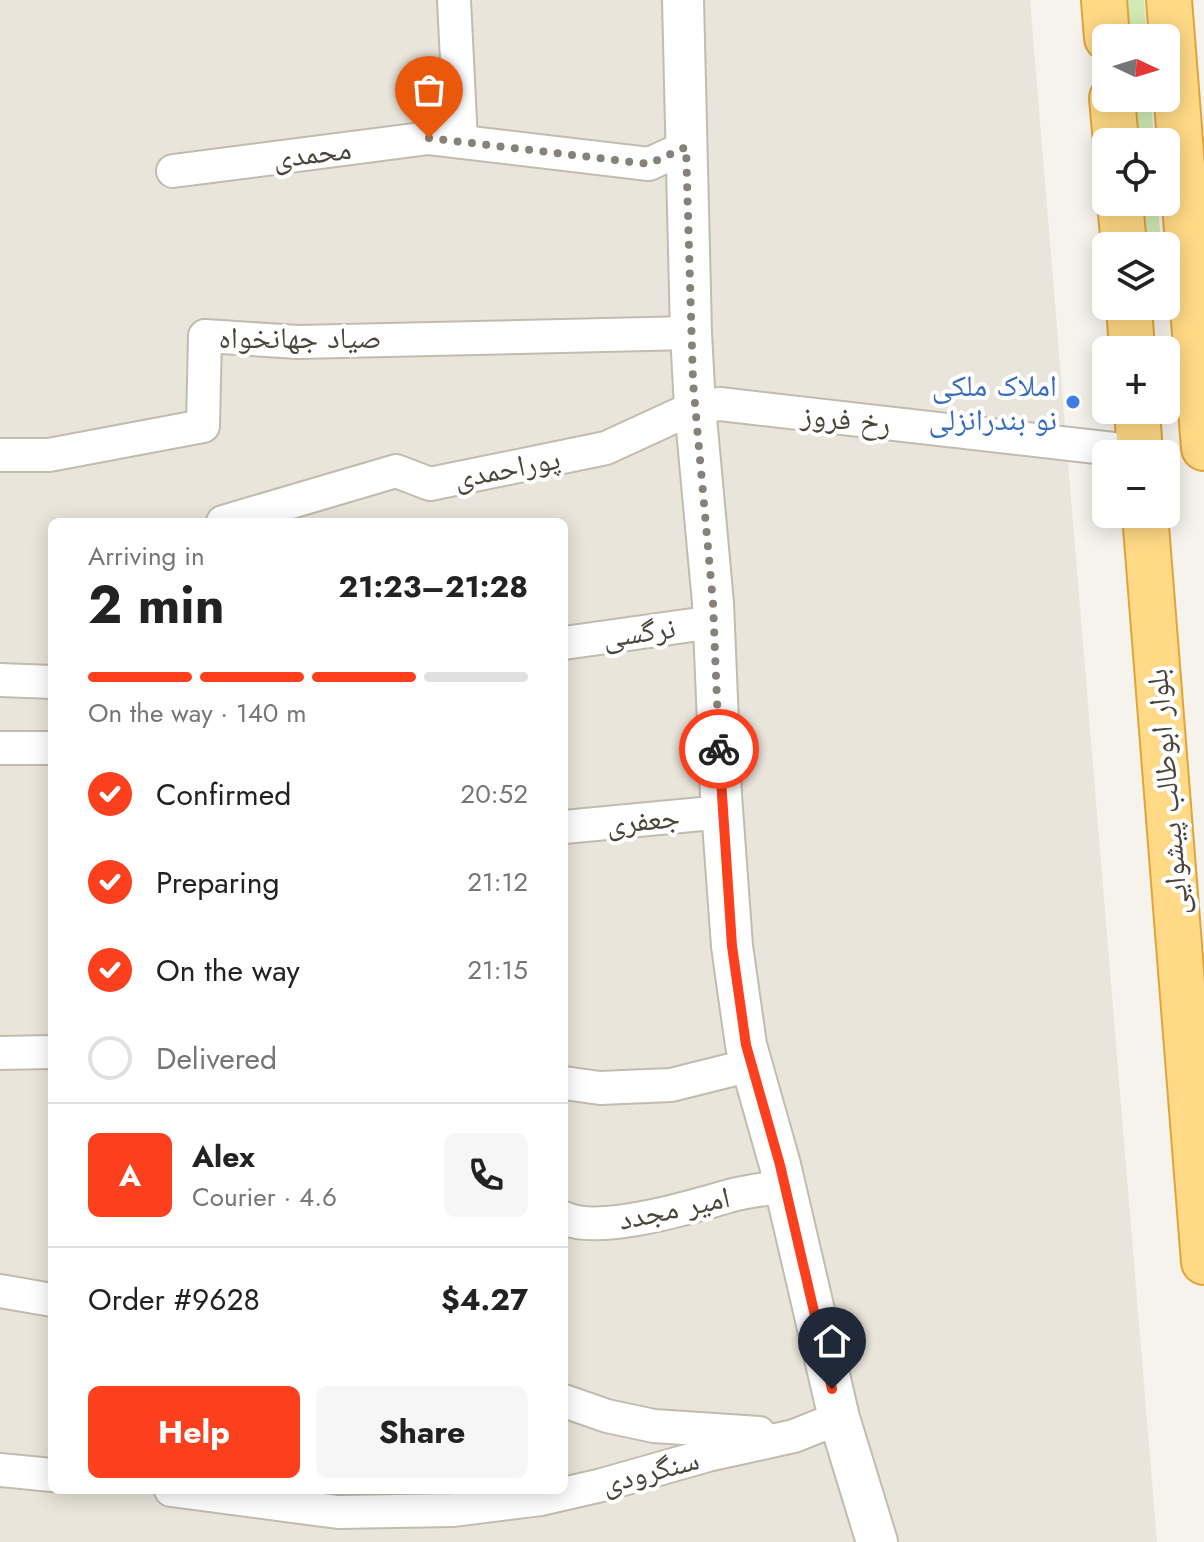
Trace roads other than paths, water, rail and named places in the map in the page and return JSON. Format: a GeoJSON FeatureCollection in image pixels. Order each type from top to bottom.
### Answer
{"type":"FeatureCollection","features":[{"type":"Feature","properties":{"kind":"highway"},"geometry":{"type":"LineString","coordinates":[[1104,0],[1106,24]]}},
{"type":"Feature","properties":{"kind":"highway"},"geometry":{"type":"LineString","coordinates":[[1169,0],[1204,448]]}},
{"type":"Feature","properties":{"kind":"highway","name":"بلوار ابوطالب پیشوایی"},"geometry":{"type":"LineString","coordinates":[[1146,528],[1204,1262]]}},
{"type":"Feature","properties":{"kind":"street"},"geometry":{"type":"LineString","coordinates":[[454,0],[461,141]]}},
{"type":"Feature","properties":{"kind":"street"},"geometry":{"type":"LineString","coordinates":[[683,0],[691,333],[714,622],[732,946],[746,1045],[785,1186],[839,1418],[877,1542]]}},
{"type":"Feature","properties":{"kind":"street","name":"محمدی"},"geometry":{"type":"LineString","coordinates":[[173,171],[429,138],[649,164],[686,147]]}},
{"type":"Feature","properties":{"kind":"street","name":"صیاد جهانخواه"},"geometry":{"type":"LineString","coordinates":[[0,455],[49,455],[203,426],[205,336],[298,342],[691,333]]}},
{"type":"Feature","properties":{"kind":"street","name":"رخ فروز"},"geometry":{"type":"LineString","coordinates":[[695,407],[720,404],[1139,439]]}},
{"type":"Feature","properties":{"kind":"street","name":"پوراحمدی"},"geometry":{"type":"LineString","coordinates":[[243,518],[396,471],[430,484],[606,448],[695,407]]}},
{"type":"Feature","properties":{"kind":"street","name":"نرگسی"},"geometry":{"type":"LineString","coordinates":[[568,642],[714,622]]}},
{"type":"Feature","properties":{"kind":"street"},"geometry":{"type":"LineString","coordinates":[[0,680],[48,682]]}},
{"type":"Feature","properties":{"kind":"street"},"geometry":{"type":"LineString","coordinates":[[0,748],[48,748]]}},
{"type":"Feature","properties":{"kind":"street","name":"جعفری"},"geometry":{"type":"LineString","coordinates":[[568,827],[723,812]]}},
{"type":"Feature","properties":{"kind":"street"},"geometry":{"type":"LineString","coordinates":[[0,1053],[48,1052]]}},
{"type":"Feature","properties":{"kind":"street"},"geometry":{"type":"LineString","coordinates":[[568,1084],[600,1088],[671,1085],[751,1065]]}},
{"type":"Feature","properties":{"kind":"street","name":"امیر مجدد"},"geometry":{"type":"LineString","coordinates":[[568,1220],[602,1224],[692,1208],[732,1196],[785,1186]]}},
{"type":"Feature","properties":{"kind":"street"},"geometry":{"type":"LineString","coordinates":[[0,1291],[48,1299]]}},
{"type":"Feature","properties":{"kind":"street"},"geometry":{"type":"LineString","coordinates":[[568,1402],[607,1416],[654,1426],[794,1436]]}},
{"type":"Feature","properties":{"kind":"street","name":"سنگرودی"},"geometry":{"type":"LineString","coordinates":[[568,1492],[794,1436],[839,1418]]}},
{"type":"Feature","properties":{"kind":"street"},"geometry":{"type":"LineString","coordinates":[[0,1470],[48,1475]]}},
{"type":"Feature","properties":{"kind":"street","name":"سنگرودی"},"geometry":{"type":"LineString","coordinates":[[201,1494],[338,1512],[453,1510],[560,1494]]}},
{"type":"Feature","properties":{"kind":"place","name":"املاک ملکی نو بندرانزلی"},"geometry":{"type":"Point","coordinates":[1073,402]}}]}
